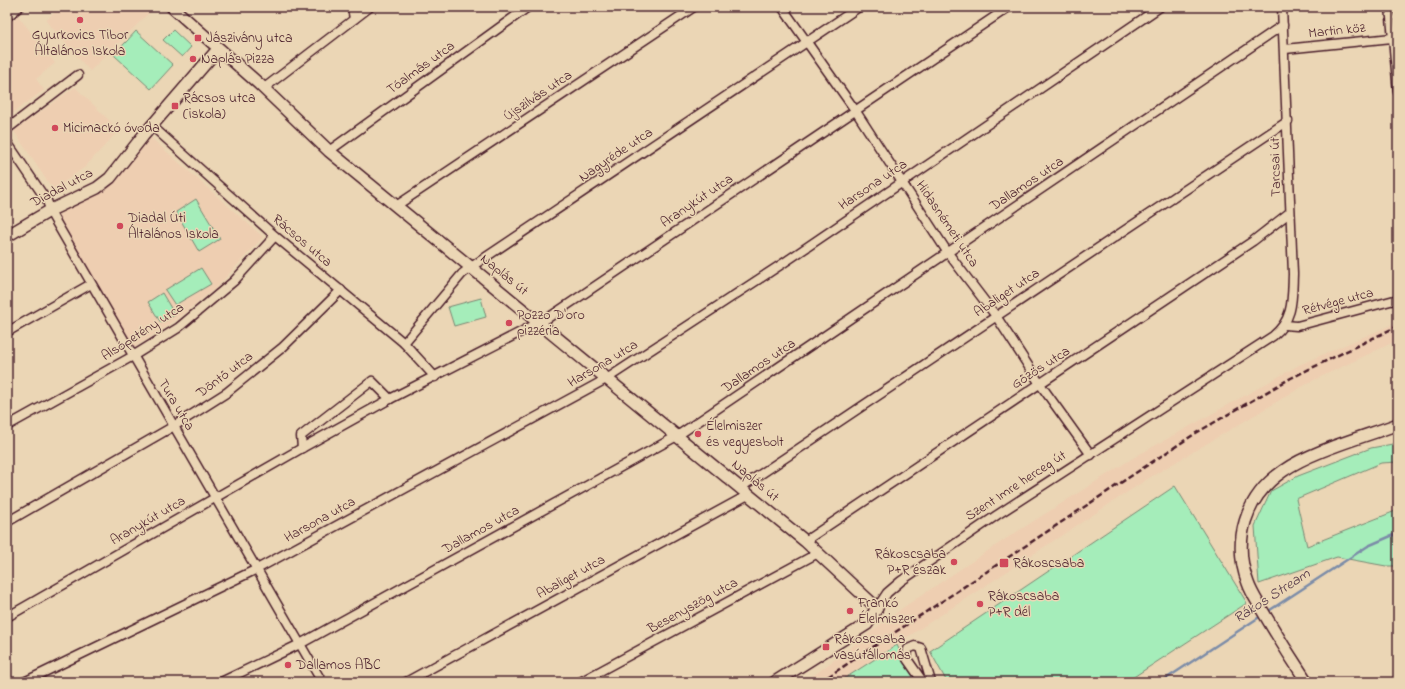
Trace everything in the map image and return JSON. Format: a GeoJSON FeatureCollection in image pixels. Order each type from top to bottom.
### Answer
{"type":"FeatureCollection","features":[{"type":"Feature","properties":{"kind":"street"},"geometry":{"type":"LineString","coordinates":[[7,18],[19,7]]}},
{"type":"Feature","properties":{"kind":"street","name":"Naplás út"},"geometry":{"type":"LineString","coordinates":[[172,7],[329,151],[608,378],[805,541],[877,608]]}},
{"type":"Feature","properties":{"kind":"street"},"geometry":{"type":"LineString","coordinates":[[352,7],[354,19]]}},
{"type":"Feature","properties":{"kind":"street"},"geometry":{"type":"LineString","coordinates":[[263,89],[370,7]]}},
{"type":"Feature","properties":{"kind":"street","name":"Tóalmás utca"},"geometry":{"type":"LineString","coordinates":[[329,151],[528,7]]}},
{"type":"Feature","properties":{"kind":"street","name":"Újszilvás utca"},"geometry":{"type":"LineString","coordinates":[[396,206],[694,7]]}},
{"type":"Feature","properties":{"kind":"street","name":"Hidasnémeti utca"},"geometry":{"type":"LineString","coordinates":[[782,7],[855,110],[948,253],[996,316],[1040,384],[1091,455]]}},
{"type":"Feature","properties":{"kind":"street","name":"Nagyréde utca"},"geometry":{"type":"LineString","coordinates":[[404,343],[462,274],[471,267],[859,7]]}},
{"type":"Feature","properties":{"kind":"street","name":"Aranykút utca"},"geometry":{"type":"LineString","coordinates":[[7,617],[390,399],[539,323],[1008,7]]}},
{"type":"Feature","properties":{"kind":"street","name":"Harsona utca"},"geometry":{"type":"LineString","coordinates":[[24,682],[257,569],[608,378],[785,262],[1160,7]]}},
{"type":"Feature","properties":{"kind":"street","name":"Tarcsai út"},"geometry":{"type":"LineString","coordinates":[[1282,7],[1288,121],[1289,213],[1292,288],[1289,316],[1285,325]]}},
{"type":"Feature","properties":{"kind":"street"},"geometry":{"type":"LineString","coordinates":[[1390,7],[1398,92]]}},
{"type":"Feature","properties":{"kind":"street","name":"Dallamos utca"},"geometry":{"type":"LineString","coordinates":[[221,682],[300,644],[677,436],[1283,25]]}},
{"type":"Feature","properties":{"kind":"street","name":"Martin köz"},"geometry":{"type":"LineString","coordinates":[[1285,49],[1392,38]]}},
{"type":"Feature","properties":{"kind":"street","name":"Diadal utca"},"geometry":{"type":"LineString","coordinates":[[7,236],[51,210],[97,188],[110,178],[218,49]]}},
{"type":"Feature","properties":{"kind":"street"},"geometry":{"type":"LineString","coordinates":[[7,129],[78,75]]}},
{"type":"Feature","properties":{"kind":"street","name":"Abaliget utca"},"geometry":{"type":"LineString","coordinates":[[406,682],[744,492],[996,316],[1288,121]]}},
{"type":"Feature","properties":{"kind":"street","name":"Rácsos utca"},"geometry":{"type":"LineString","coordinates":[[152,126],[275,236],[404,343],[435,377]]}},
{"type":"Feature","properties":{"kind":"street","name":"Tura utca"},"geometry":{"type":"LineString","coordinates":[[7,142],[46,200],[53,218],[132,356],[216,497],[322,682]]}},
{"type":"Feature","properties":{"kind":"street","name":"Gőzös utca"},"geometry":{"type":"LineString","coordinates":[[805,541],[1253,241],[1289,213]]}},
{"type":"Feature","properties":{"kind":"street","name":"Alsópetény utca"},"geometry":{"type":"LineString","coordinates":[[7,426],[132,356],[178,328],[229,285],[275,236]]}},
{"type":"Feature","properties":{"kind":"street"},"geometry":{"type":"LineString","coordinates":[[7,332],[91,284]]}},
{"type":"Feature","properties":{"kind":"street","name":"Döntő utca"},"geometry":{"type":"LineString","coordinates":[[7,522],[174,426],[226,393],[283,347],[341,290]]}},
{"type":"Feature","properties":{"kind":"street","name":"Rétvége utca"},"geometry":{"type":"LineString","coordinates":[[1285,325],[1297,326],[1398,299]]}},
{"type":"Feature","properties":{"kind":"street","name":"Szent Imre herceg út"},"geometry":{"type":"LineString","coordinates":[[775,682],[867,624],[887,593],[901,581],[997,516],[1273,336],[1285,325]]}},
{"type":"Feature","properties":{"kind":"street"},"geometry":{"type":"LineString","coordinates":[[302,448],[301,436],[372,381],[390,399]]}},
{"type":"Feature","properties":{"kind":"street"},"geometry":{"type":"LineString","coordinates":[[1307,682],[1271,625],[1248,584],[1242,565],[1241,537],[1245,519],[1250,506],[1268,483],[1283,471],[1302,460],[1398,424]]}},
{"type":"Feature","properties":{"kind":"street","name":"Besenyszög utca"},"geometry":{"type":"LineString","coordinates":[[580,682],[818,553]]}},
{"type":"Feature","properties":{"kind":"street"},"geometry":{"type":"LineString","coordinates":[[923,682],[908,659],[908,649],[912,647],[921,648],[931,682]]}},
{"type":"Feature","properties":{"kind":"shaded area"},"geometry":{"type":"Polygon","coordinates":[[[59,7],[151,7],[153,9],[90,71],[46,21],[59,7]]]}},
{"type":"Feature","properties":{"kind":"shaded area"},"geometry":{"type":"Polygon","coordinates":[[[18,16],[55,63],[36,79],[44,90],[7,117],[7,25],[18,16]]]}},
{"type":"Feature","properties":{"kind":"shaded area"},"geometry":{"type":"Polygon","coordinates":[[[75,87],[119,130],[85,167],[53,190],[14,131],[75,87]]]}},
{"type":"Feature","properties":{"kind":"shaded area"},"geometry":{"type":"Polygon","coordinates":[[[150,137],[263,237],[216,288],[166,327],[133,348],[56,216],[106,188],[150,137]]]}},
{"type":"Feature","properties":{"kind":"shaded area"},"geometry":{"type":"Polygon","coordinates":[[[1398,322],[1398,340],[1310,382],[1149,478],[839,682],[805,682],[904,607],[1004,540],[1133,458],[1301,364],[1398,322]]]}},
{"type":"Feature","properties":{"kind":"green space"},"geometry":{"type":"Polygon","coordinates":[[[173,30],[191,47],[182,57],[163,40],[173,30]]]}},
{"type":"Feature","properties":{"kind":"green space"},"geometry":{"type":"Polygon","coordinates":[[[136,31],[173,65],[151,89],[114,55],[136,31]]]}},
{"type":"Feature","properties":{"kind":"green space"},"geometry":{"type":"Polygon","coordinates":[[[196,199],[220,239],[199,252],[176,212],[196,199]]]}},
{"type":"Feature","properties":{"kind":"green space"},"geometry":{"type":"Polygon","coordinates":[[[201,268],[211,284],[175,305],[165,290],[201,268]]]}},
{"type":"Feature","properties":{"kind":"green space"},"geometry":{"type":"Polygon","coordinates":[[[162,293],[175,315],[161,323],[148,302],[162,293]]]}},
{"type":"Feature","properties":{"kind":"green space"},"geometry":{"type":"Polygon","coordinates":[[[481,298],[486,317],[454,326],[448,307],[481,298]]]}},
{"type":"Feature","properties":{"kind":"green space"},"geometry":{"type":"Polygon","coordinates":[[[1398,443],[1398,462],[1381,463],[1296,499],[1307,546],[1398,510],[1398,566],[1386,566],[1337,557],[1259,584],[1255,526],[1271,491],[1298,476],[1371,448],[1398,443]]]}},
{"type":"Feature","properties":{"kind":"green space"},"geometry":{"type":"Polygon","coordinates":[[[1175,486],[1247,603],[1126,682],[947,682],[930,651],[1175,486]]]}},
{"type":"Feature","properties":{"kind":"green space"},"geometry":{"type":"Polygon","coordinates":[[[897,645],[905,662],[919,682],[839,682],[897,645]]]}},
{"type":"Feature","properties":{"kind":"waterway","name":"Rákos Stream"},"geometry":{"type":"LineString","coordinates":[[1267,612],[1368,546],[1398,533]]}},
{"type":"Feature","properties":{"kind":"waterway","name":"Rákos Stream"},"geometry":{"type":"LineString","coordinates":[[1161,682],[1261,616]]}},
{"type":"Feature","properties":{"kind":"railway"},"geometry":{"type":"LineString","coordinates":[[820,682],[1196,433],[1291,378],[1398,326]]}},
{"type":"Feature","properties":{"kind":"place","name":"Gyurkovics Tibor Általános Iskola"},"geometry":{"type":"Point","coordinates":[80,20]}},
{"type":"Feature","properties":{"kind":"place","name":"Jászivány utca"},"geometry":{"type":"Point","coordinates":[198,38]}},
{"type":"Feature","properties":{"kind":"place","name":"Naplás Pizza"},"geometry":{"type":"Point","coordinates":[193,59]}},
{"type":"Feature","properties":{"kind":"place","name":"Rácsos utca (iskola)"},"geometry":{"type":"Point","coordinates":[175,106]}},
{"type":"Feature","properties":{"kind":"place","name":"Micimackó óvoda"},"geometry":{"type":"Point","coordinates":[55,128]}},
{"type":"Feature","properties":{"kind":"place","name":"Diadal Úti Általános Iskola"},"geometry":{"type":"Point","coordinates":[120,226]}},
{"type":"Feature","properties":{"kind":"place","name":"Pozzo D'oro pizzéria"},"geometry":{"type":"Point","coordinates":[509,323]}},
{"type":"Feature","properties":{"kind":"place","name":"Élelmiszer és vegyesbolt"},"geometry":{"type":"Point","coordinates":[698,434]}},
{"type":"Feature","properties":{"kind":"place","name":"Rákoscsaba P+R észak"},"geometry":{"type":"Point","coordinates":[954,562]}},
{"type":"Feature","properties":{"kind":"place","name":"Rákoscsaba"},"geometry":{"type":"Point","coordinates":[1004,563]}},
{"type":"Feature","properties":{"kind":"place","name":"Rákoscsaba P+R dél"},"geometry":{"type":"Point","coordinates":[980,604]}},
{"type":"Feature","properties":{"kind":"place","name":"Frankó Élelmiszer"},"geometry":{"type":"Point","coordinates":[850,611]}},
{"type":"Feature","properties":{"kind":"place","name":"Rákoscsaba vasútállomás"},"geometry":{"type":"Point","coordinates":[826,647]}},
{"type":"Feature","properties":{"kind":"place","name":"Dallamos ABC"},"geometry":{"type":"Point","coordinates":[288,665]}}]}
